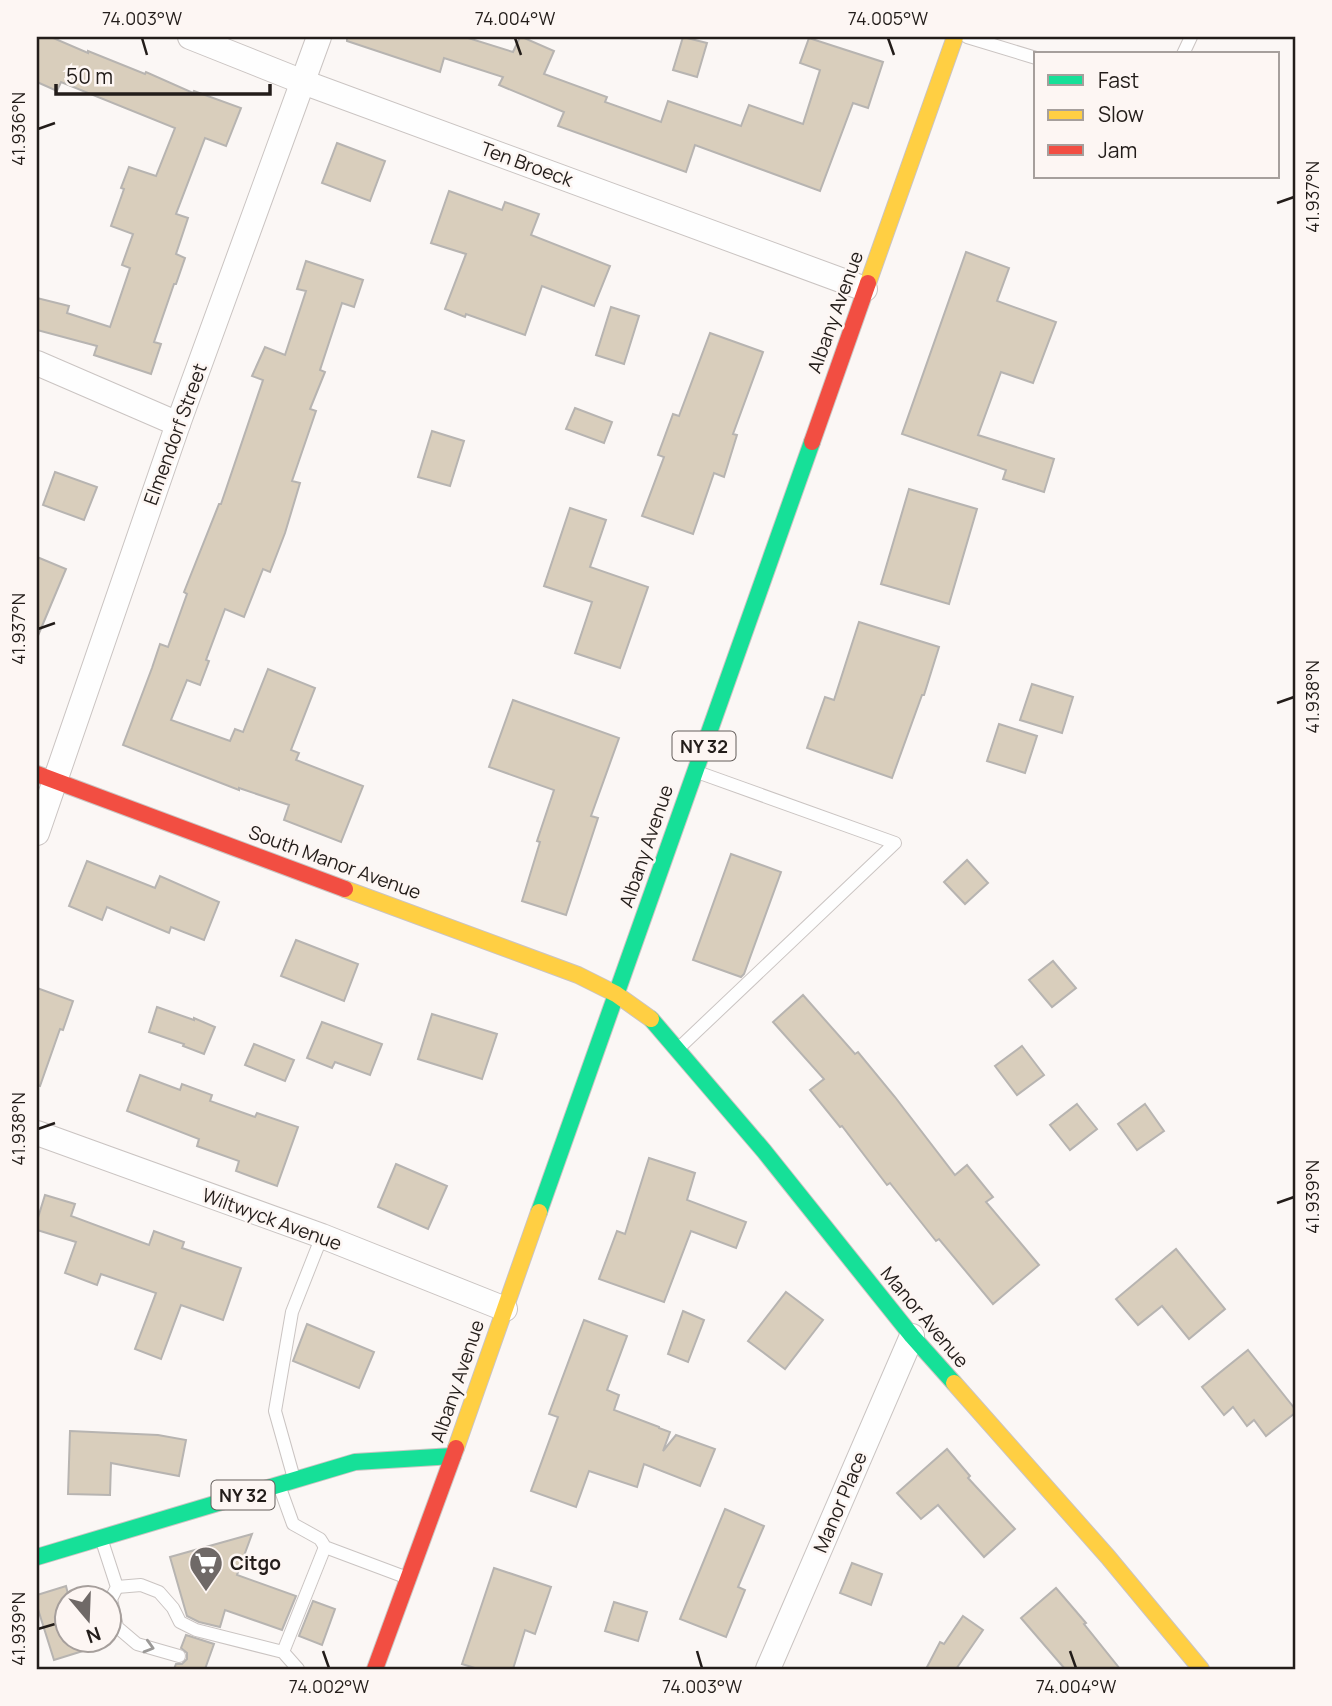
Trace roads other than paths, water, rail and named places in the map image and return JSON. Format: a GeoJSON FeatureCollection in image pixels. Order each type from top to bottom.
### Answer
{"type":"FeatureCollection","features":[{"type":"Feature","properties":{"kind":"main road","name":"Albany Avenue"},"geometry":{"type":"LineString","coordinates":[[376,1669],[955,37]]}},
{"type":"Feature","properties":{"kind":"main road","name":"South Manor Avenue"},"geometry":{"type":"LineString","coordinates":[[45,778],[578,975],[616,994]]}},
{"type":"Feature","properties":{"kind":"main road","name":"Manor Avenue"},"geometry":{"type":"LineString","coordinates":[[616,994],[652,1020],[764,1151],[912,1336],[1108,1557],[1201,1669]]}},
{"type":"Feature","properties":{"kind":"main road","name":"NY 32"},"geometry":{"type":"LineString","coordinates":[[37,1557],[355,1462],[453,1456]]}},
{"type":"Feature","properties":{"kind":"street","name":"Ten Broeck"},"geometry":{"type":"LineString","coordinates":[[190,37],[303,82],[865,289]]}},
{"type":"Feature","properties":{"kind":"street","name":"Elmendorf Street"},"geometry":{"type":"LineString","coordinates":[[37,833],[45,778],[319,37]]}},
{"type":"Feature","properties":{"kind":"street"},"geometry":{"type":"LineString","coordinates":[[37,363],[178,424]]}},
{"type":"Feature","properties":{"kind":"street","name":"Wiltwyck Avenue"},"geometry":{"type":"LineString","coordinates":[[37,1133],[322,1237],[505,1309]]}},
{"type":"Feature","properties":{"kind":"street","name":"Manor Place"},"geometry":{"type":"LineString","coordinates":[[768,1669],[912,1336]]}},
{"type":"Feature","properties":{"kind":"lane"},"geometry":{"type":"LineString","coordinates":[[967,37],[1034,57]]}},
{"type":"Feature","properties":{"kind":"lane"},"geometry":{"type":"LineString","coordinates":[[677,1050],[895,843],[695,771]]}},
{"type":"Feature","properties":{"kind":"lane"},"geometry":{"type":"LineString","coordinates":[[322,1237],[292,1311],[275,1411],[293,1524],[320,1539],[325,1547],[409,1578]]}},
{"type":"Feature","properties":{"kind":"lane"},"geometry":{"type":"LineString","coordinates":[[101,1538],[116,1584]]}},
{"type":"Feature","properties":{"kind":"lane"},"geometry":{"type":"LineString","coordinates":[[282,1652],[325,1547]]}},
{"type":"Feature","properties":{"kind":"lane"},"geometry":{"type":"LineString","coordinates":[[122,1587],[141,1585],[159,1592],[173,1608],[180,1622],[195,1630],[282,1652],[298,1669]]}},
{"type":"Feature","properties":{"kind":"lane"},"geometry":{"type":"LineString","coordinates":[[122,1631],[137,1644],[178,1656]]}},
{"type":"Feature","properties":{"kind":"place","name":"Citgo"},"geometry":{"type":"Point","coordinates":[206,1593]}}]}
